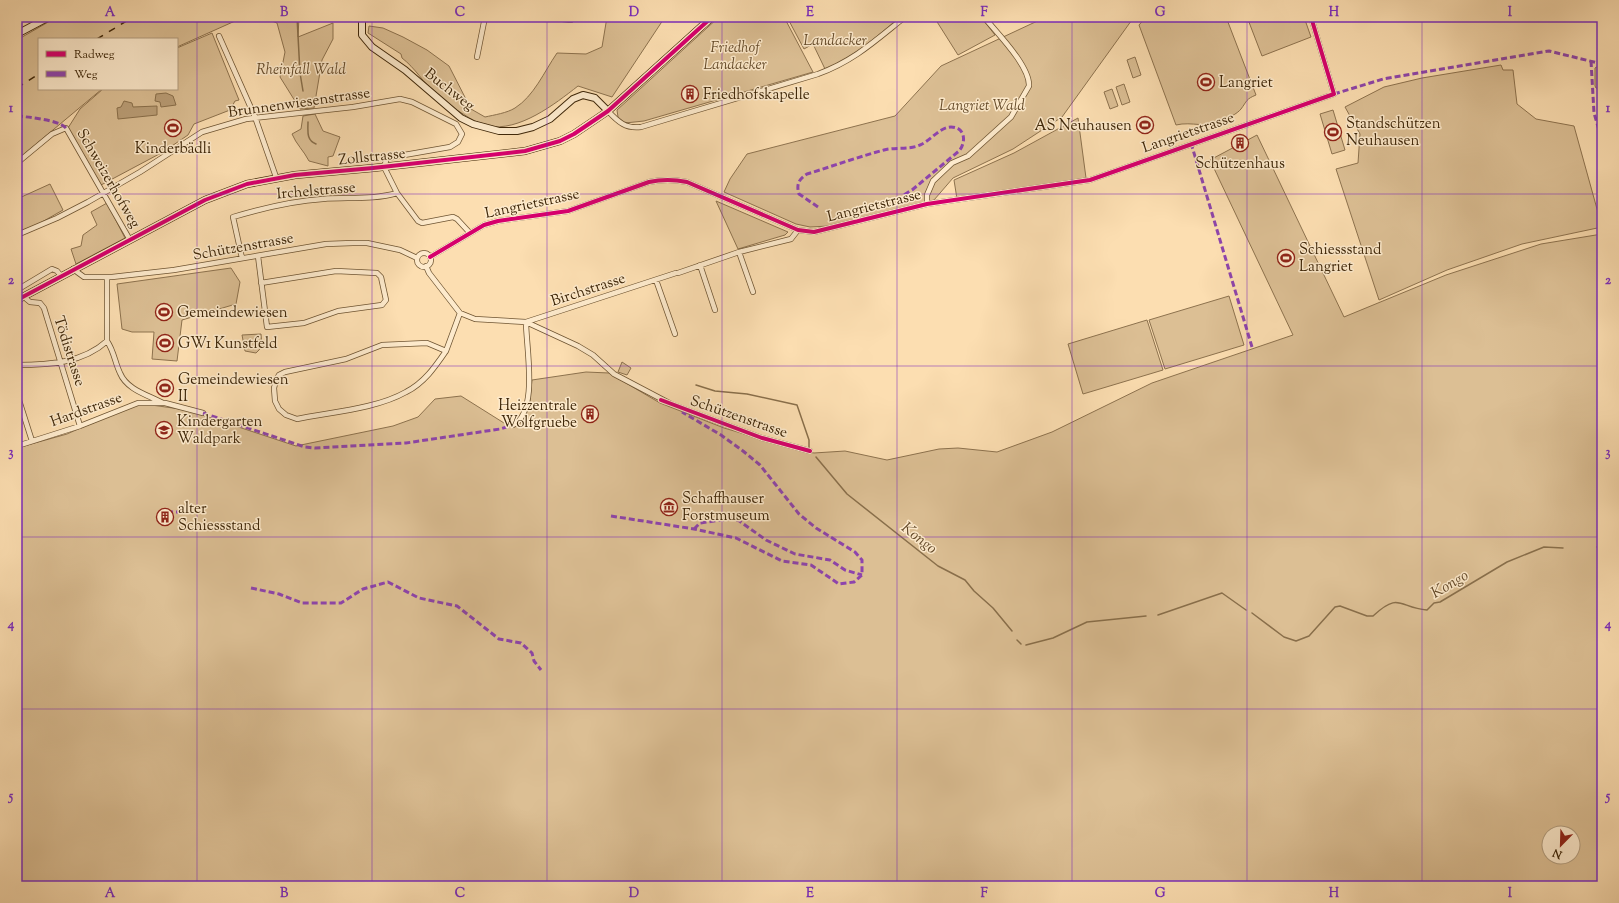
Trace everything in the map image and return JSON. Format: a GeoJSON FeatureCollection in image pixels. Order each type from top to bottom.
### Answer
{"type":"FeatureCollection","features":[{"type":"Feature","properties":{"kind":"main road","name":"Zollstrasse"},"geometry":{"type":"LineString","coordinates":[[17,300],[224,192],[276,177],[384,167],[525,151],[574,134],[608,111],[712,17]]}},
{"type":"Feature","properties":{"kind":"street"},"geometry":{"type":"LineString","coordinates":[[17,34],[49,17]]}},
{"type":"Feature","properties":{"kind":"street","name":"Buchweg"},"geometry":{"type":"LineString","coordinates":[[362,17],[362,35],[372,47],[405,70],[461,118],[473,124],[499,131],[516,131],[533,127],[550,119],[573,99],[583,95],[595,98],[608,111]]}},
{"type":"Feature","properties":{"kind":"street"},"geometry":{"type":"LineString","coordinates":[[477,57],[485,17]]}},
{"type":"Feature","properties":{"kind":"street"},"geometry":{"type":"LineString","coordinates":[[544,17],[561,20],[571,20],[572,17]]}},
{"type":"Feature","properties":{"kind":"street"},"geometry":{"type":"LineString","coordinates":[[608,111],[622,125],[633,128],[641,127],[818,74],[843,64],[865,51],[905,17]]}},
{"type":"Feature","properties":{"kind":"street"},"geometry":{"type":"LineString","coordinates":[[927,204],[927,195],[933,181],[952,163],[968,156],[1011,117],[1029,86],[1029,81],[1024,68],[984,17]]}},
{"type":"Feature","properties":{"kind":"street","name":"Langrietstrasse"},"geometry":{"type":"LineString","coordinates":[[430,257],[469,232],[498,220],[568,211],[649,182],[670,179],[697,186],[798,230],[814,232],[927,204],[1090,180],[1334,94],[1311,17]]}},
{"type":"Feature","properties":{"kind":"street"},"geometry":{"type":"LineString","coordinates":[[219,36],[255,117],[276,177]]}},
{"type":"Feature","properties":{"kind":"street","name":"Brunnenwiesenstrasse"},"geometry":{"type":"LineString","coordinates":[[17,235],[58,218],[104,193],[202,132],[255,117],[347,108],[400,99],[412,102],[456,124],[462,134],[458,142],[450,147],[387,158],[384,167]]}},
{"type":"Feature","properties":{"kind":"street","name":"Schweizerhofweg"},"geometry":{"type":"LineString","coordinates":[[17,163],[52,134],[66,128],[130,240]]}},
{"type":"Feature","properties":{"kind":"street"},"geometry":{"type":"LineString","coordinates":[[384,167],[396,193],[418,221],[425,224],[443,218],[453,217],[457,218],[469,232]]}},
{"type":"Feature","properties":{"kind":"street","name":"Irchelstrasse"},"geometry":{"type":"LineString","coordinates":[[242,258],[233,217],[280,203],[322,199],[386,196],[396,193]]}},
{"type":"Feature","properties":{"kind":"street","name":"Birchstrasse"},"geometry":{"type":"LineString","coordinates":[[526,322],[739,252],[791,239],[798,230]]}},
{"type":"Feature","properties":{"kind":"street","name":"Schützenstrasse"},"geometry":{"type":"LineString","coordinates":[[73,270],[84,277],[107,277],[174,270],[326,244],[353,243],[367,243],[400,250],[417,258]]}},
{"type":"Feature","properties":{"kind":"street"},"geometry":{"type":"LineString","coordinates":[[739,252],[753,292]]}},
{"type":"Feature","properties":{"kind":"street"},"geometry":{"type":"LineString","coordinates":[[422,253],[430,257],[430,261],[426,266],[420,266],[417,262],[417,258],[422,253]]}},
{"type":"Feature","properties":{"kind":"street"},"geometry":{"type":"LineString","coordinates":[[258,256],[267,327],[304,322],[338,311],[382,305],[386,300],[381,277],[376,273],[336,271],[262,283]]}},
{"type":"Feature","properties":{"kind":"street"},"geometry":{"type":"LineString","coordinates":[[700,265],[715,310]]}},
{"type":"Feature","properties":{"kind":"street"},"geometry":{"type":"LineString","coordinates":[[426,266],[428,273],[460,313],[446,351],[436,367],[427,377],[406,392],[374,404],[297,419],[286,415],[279,409],[276,401],[274,388],[276,380],[285,372],[346,359],[382,345],[427,343],[446,351]]}},
{"type":"Feature","properties":{"kind":"street"},"geometry":{"type":"LineString","coordinates":[[17,290],[36,280],[52,269],[57,271],[61,276]]}},
{"type":"Feature","properties":{"kind":"street"},"geometry":{"type":"LineString","coordinates":[[17,365],[41,365],[61,362],[95,351],[107,341],[107,277]]}},
{"type":"Feature","properties":{"kind":"street"},"geometry":{"type":"LineString","coordinates":[[656,280],[675,334]]}},
{"type":"Feature","properties":{"kind":"street","name":"Tödistrasse"},"geometry":{"type":"LineString","coordinates":[[24,297],[30,302],[40,303],[44,308],[80,426]]}},
{"type":"Feature","properties":{"kind":"street","name":"Schützenstrasse"},"geometry":{"type":"LineString","coordinates":[[460,313],[475,319],[526,322],[578,346],[593,355],[614,374],[670,404],[762,438],[810,451]]}},
{"type":"Feature","properties":{"kind":"street"},"geometry":{"type":"LineString","coordinates":[[513,426],[524,414],[527,404],[529,379],[526,322]]}},
{"type":"Feature","properties":{"kind":"street","name":"Hardstrasse"},"geometry":{"type":"LineString","coordinates":[[107,341],[111,347],[119,373],[126,384],[165,403],[204,413]]}},
{"type":"Feature","properties":{"kind":"street"},"geometry":{"type":"LineString","coordinates":[[17,394],[32,441]]}},
{"type":"Feature","properties":{"kind":"street","name":"Hardstrasse"},"geometry":{"type":"LineString","coordinates":[[17,446],[80,426],[138,403],[165,403]]}},
{"type":"Feature","properties":{"kind":"green space","name":"Rheinfall Wald"},"geometry":{"type":"Polygon","coordinates":[[[57,17],[244,17],[178,47],[178,38],[38,38],[38,90],[101,90],[17,160],[17,40],[57,17]]]}},
{"type":"Feature","properties":{"kind":"green space","name":"Rheinfall Wald"},"geometry":{"type":"Polygon","coordinates":[[[262,17],[299,17],[298,37],[333,23],[333,39],[322,60],[314,108],[300,109],[280,77],[285,52],[277,23],[262,17]]]}},
{"type":"Feature","properties":{"kind":"green space"},"geometry":{"type":"Polygon","coordinates":[[[607,17],[665,17],[612,97],[578,86],[559,101],[536,115],[512,125],[500,127],[481,124],[447,104],[431,90],[411,66],[402,58],[401,54],[368,33],[369,26],[383,28],[427,50],[449,66],[471,109],[485,117],[508,111],[522,103],[538,83],[557,53],[586,54],[602,47],[607,17]]]}},
{"type":"Feature","properties":{"kind":"green space","name":"Friedhof Landacker"},"geometry":{"type":"Polygon","coordinates":[[[719,17],[784,17],[813,72],[644,121],[625,123],[618,117],[617,110],[719,17]]]}},
{"type":"Feature","properties":{"kind":"green space","name":"Landacker"},"geometry":{"type":"Polygon","coordinates":[[[787,17],[900,17],[855,53],[825,69],[813,44],[804,49],[787,17]]]}},
{"type":"Feature","properties":{"kind":"green space"},"geometry":{"type":"Polygon","coordinates":[[[934,17],[981,17],[995,35],[958,55],[934,17]]]}},
{"type":"Feature","properties":{"kind":"green space","name":"Langriet Wald"},"geometry":{"type":"Polygon","coordinates":[[[1046,17],[1134,17],[1062,117],[1013,149],[953,178],[934,200],[829,226],[810,227],[796,224],[724,192],[730,179],[747,154],[895,116],[941,66],[1046,17]]]}},
{"type":"Feature","properties":{"kind":"green space","name":"Langriet"},"geometry":{"type":"Polygon","coordinates":[[[1146,17],[1226,17],[1256,95],[1248,99],[1237,113],[1216,123],[1205,125],[1176,125],[1139,25],[1146,17]]]}},
{"type":"Feature","properties":{"kind":"green space"},"geometry":{"type":"Polygon","coordinates":[[[1247,17],[1304,17],[1311,37],[1262,56],[1247,17]]]}},
{"type":"Feature","properties":{"kind":"green space"},"geometry":{"type":"Polygon","coordinates":[[[212,33],[239,100],[235,101],[230,110],[194,124],[188,135],[163,152],[101,185],[68,128],[80,109],[102,90],[178,90],[178,48],[212,33]]]}},
{"type":"Feature","properties":{"kind":"green space"},"geometry":{"type":"Polygon","coordinates":[[[1135,57],[1141,75],[1133,78],[1127,60],[1135,57]]]}},
{"type":"Feature","properties":{"kind":"green space"},"geometry":{"type":"Polygon","coordinates":[[[1501,65],[1503,70],[1513,70],[1517,104],[1536,119],[1574,126],[1602,227],[1522,244],[1447,270],[1379,300],[1336,169],[1358,163],[1360,134],[1345,107],[1384,87],[1422,78],[1501,65]]]}},
{"type":"Feature","properties":{"kind":"green space"},"geometry":{"type":"Polygon","coordinates":[[[1600,65],[1602,66],[1602,89],[1596,88],[1595,86],[1595,68],[1600,65]]]}},
{"type":"Feature","properties":{"kind":"green space"},"geometry":{"type":"Polygon","coordinates":[[[1124,84],[1130,102],[1122,105],[1116,87],[1124,84]]]}},
{"type":"Feature","properties":{"kind":"green space"},"geometry":{"type":"Polygon","coordinates":[[[1112,89],[1118,106],[1110,109],[1104,92],[1112,89]]]}},
{"type":"Feature","properties":{"kind":"green space","name":"Standschützen Neuhausen"},"geometry":{"type":"Polygon","coordinates":[[[1333,110],[1345,150],[1332,154],[1320,114],[1333,110]]]}},
{"type":"Feature","properties":{"kind":"green space"},"geometry":{"type":"Polygon","coordinates":[[[315,114],[323,131],[340,137],[333,156],[328,157],[328,166],[309,161],[292,134],[301,129],[303,116],[315,114]]]}},
{"type":"Feature","properties":{"kind":"green space"},"geometry":{"type":"Polygon","coordinates":[[[1078,118],[1086,178],[957,199],[954,180],[1014,153],[1078,118]]]}},
{"type":"Feature","properties":{"kind":"green space"},"geometry":{"type":"Polygon","coordinates":[[[1257,135],[1344,317],[1446,275],[1541,244],[1602,234],[1602,886],[17,886],[17,448],[67,434],[137,403],[187,410],[296,446],[393,426],[418,417],[435,399],[461,396],[504,423],[523,421],[529,407],[532,380],[586,372],[609,373],[660,403],[724,428],[802,451],[814,453],[845,451],[887,460],[939,449],[958,448],[997,452],[1052,432],[1152,383],[1293,335],[1210,160],[1257,135]]]}},
{"type":"Feature","properties":{"kind":"green space"},"geometry":{"type":"Polygon","coordinates":[[[50,184],[63,210],[35,226],[17,232],[17,199],[50,184]]]}},
{"type":"Feature","properties":{"kind":"green space"},"geometry":{"type":"Polygon","coordinates":[[[716,201],[788,232],[785,235],[738,249],[716,201]]]}},
{"type":"Feature","properties":{"kind":"green space"},"geometry":{"type":"Polygon","coordinates":[[[107,203],[125,238],[76,264],[71,249],[81,246],[83,235],[97,225],[91,212],[107,203]]]}},
{"type":"Feature","properties":{"kind":"green space","name":"Gemeindewiesen"},"geometry":{"type":"Polygon","coordinates":[[[231,268],[240,282],[236,304],[182,320],[177,361],[152,359],[154,332],[132,332],[122,329],[117,284],[231,268]]]}},
{"type":"Feature","properties":{"kind":"green space"},"geometry":{"type":"Polygon","coordinates":[[[1229,296],[1244,345],[1165,369],[1149,320],[1229,296]]]}},
{"type":"Feature","properties":{"kind":"green space"},"geometry":{"type":"Polygon","coordinates":[[[1147,320],[1163,370],[1083,394],[1068,344],[1147,320]]]}},
{"type":"Feature","properties":{"kind":"green space"},"geometry":{"type":"Polygon","coordinates":[[[261,334],[262,347],[256,353],[245,351],[242,335],[261,334]]]}},
{"type":"Feature","properties":{"kind":"green space"},"geometry":{"type":"Polygon","coordinates":[[[622,362],[631,368],[627,375],[618,372],[622,362]]]}},
{"type":"Feature","properties":{"kind":"shaded area"},"geometry":{"type":"Polygon","coordinates":[[[166,93],[173,96],[176,105],[161,107],[160,102],[155,101],[156,94],[166,93]]]}},
{"type":"Feature","properties":{"kind":"shaded area"},"geometry":{"type":"Polygon","coordinates":[[[124,101],[132,103],[133,107],[157,106],[157,115],[118,119],[117,108],[121,107],[124,101]]]}},
{"type":"Feature","properties":{"kind":"shaded area","name":"Kinderbädli"},"geometry":{"type":"Polygon","coordinates":[[[177,124],[180,128],[179,131],[167,131],[167,127],[174,127],[174,125],[177,124]]]}},
{"type":"Feature","properties":{"kind":"waterway"},"geometry":{"type":"LineString","coordinates":[[297,17],[300,73],[303,91]]}},
{"type":"Feature","properties":{"kind":"waterway"},"geometry":{"type":"LineString","coordinates":[[308,122],[309,138],[316,144]]}},
{"type":"Feature","properties":{"kind":"waterway","name":"Kongo"},"geometry":{"type":"LineString","coordinates":[[696,385],[715,391],[747,394],[797,405],[809,440],[809,449]]}},
{"type":"Feature","properties":{"kind":"waterway","name":"Kongo"},"geometry":{"type":"LineString","coordinates":[[816,457],[847,494],[938,566],[965,580],[974,591],[993,608],[1012,631]]}},
{"type":"Feature","properties":{"kind":"waterway","name":"Kongo"},"geometry":{"type":"LineString","coordinates":[[1252,613],[1284,637],[1296,641],[1309,636],[1335,607],[1340,606],[1367,616],[1373,616],[1382,608],[1389,604],[1395,603],[1427,610],[1434,603],[1440,602],[1507,562],[1544,547],[1563,548]]}},
{"type":"Feature","properties":{"kind":"waterway"},"geometry":{"type":"LineString","coordinates":[[1597,547],[1602,547]]}},
{"type":"Feature","properties":{"kind":"waterway","name":"Kongo"},"geometry":{"type":"LineString","coordinates":[[1158,615],[1222,593],[1246,610]]}},
{"type":"Feature","properties":{"kind":"waterway","name":"Kongo"},"geometry":{"type":"LineString","coordinates":[[1026,645],[1053,638],[1087,622],[1146,616]]}},
{"type":"Feature","properties":{"kind":"waterway","name":"Kongo"},"geometry":{"type":"LineString","coordinates":[[1017,640],[1021,644]]}},
{"type":"Feature","properties":{"kind":"railway"},"geometry":{"type":"LineString","coordinates":[[99,38],[133,17]]}},
{"type":"Feature","properties":{"kind":"railway"},"geometry":{"type":"LineString","coordinates":[[17,88],[38,75]]}},
{"type":"Feature","properties":{"kind":"marked path"},"geometry":{"type":"LineString","coordinates":[[1334,94],[1383,79],[1549,51],[1602,64]]}},
{"type":"Feature","properties":{"kind":"marked path"},"geometry":{"type":"LineString","coordinates":[[1591,61],[1594,113],[1602,140]]}},
{"type":"Feature","properties":{"kind":"marked path"},"geometry":{"type":"LineString","coordinates":[[17,116],[50,121],[66,128]]}},
{"type":"Feature","properties":{"kind":"marked path"},"geometry":{"type":"LineString","coordinates":[[818,207],[799,194],[799,182],[807,174],[884,150],[916,147],[943,129],[951,127],[960,130],[964,140],[959,151],[912,190],[902,196]]}},
{"type":"Feature","properties":{"kind":"marked path"},"geometry":{"type":"LineString","coordinates":[[1191,143],[1252,347]]}},
{"type":"Feature","properties":{"kind":"marked path"},"geometry":{"type":"LineString","coordinates":[[611,516],[694,529],[736,538],[782,561],[811,565],[839,584],[854,582],[862,575],[862,560],[855,552],[816,528],[799,514],[760,465],[721,435],[682,412]]}},
{"type":"Feature","properties":{"kind":"marked path"},"geometry":{"type":"LineString","coordinates":[[203,413],[305,447],[315,448],[406,443],[500,429],[513,425]]}},
{"type":"Feature","properties":{"kind":"marked path"},"geometry":{"type":"LineString","coordinates":[[167,512],[182,512]]}},
{"type":"Feature","properties":{"kind":"marked path"},"geometry":{"type":"LineString","coordinates":[[694,529],[700,523],[729,519],[738,520],[766,540],[795,554],[830,560],[845,570],[862,575]]}},
{"type":"Feature","properties":{"kind":"marked path"},"geometry":{"type":"LineString","coordinates":[[251,588],[279,594],[302,603],[341,603],[363,589],[388,582],[419,598],[457,606],[499,639],[521,643],[532,653],[534,661],[541,670]]}},
{"type":"Feature","properties":{"kind":"cycle path"},"geometry":{"type":"LineString","coordinates":[[17,300],[205,200],[247,184],[295,175],[525,151],[560,141],[574,134],[608,111],[712,17]]}},
{"type":"Feature","properties":{"kind":"cycle path"},"geometry":{"type":"LineString","coordinates":[[430,257],[484,225],[498,221],[568,211],[658,180],[687,182],[798,230],[814,232],[927,204],[1090,180],[1334,94],[1311,17]]}},
{"type":"Feature","properties":{"kind":"cycle path"},"geometry":{"type":"LineString","coordinates":[[661,400],[762,438],[810,451]]}},
{"type":"Feature","properties":{"kind":"place","name":"Langriet"},"geometry":{"type":"Point","coordinates":[1206,82]}},
{"type":"Feature","properties":{"kind":"place","name":"Friedhofskapelle"},"geometry":{"type":"Point","coordinates":[690,94]}},
{"type":"Feature","properties":{"kind":"place","name":"AS Neuhausen"},"geometry":{"type":"Point","coordinates":[1145,125]}},
{"type":"Feature","properties":{"kind":"place","name":"Kinderbädli"},"geometry":{"type":"Point","coordinates":[173,128]}},
{"type":"Feature","properties":{"kind":"place","name":"Standschützen Neuhausen"},"geometry":{"type":"Point","coordinates":[1333,132]}},
{"type":"Feature","properties":{"kind":"place","name":"Schützenhaus"},"geometry":{"type":"Point","coordinates":[1240,143]}},
{"type":"Feature","properties":{"kind":"place","name":"Schiessstand Langriet"},"geometry":{"type":"Point","coordinates":[1286,258]}},
{"type":"Feature","properties":{"kind":"place","name":"Gemeindewiesen"},"geometry":{"type":"Point","coordinates":[164,312]}},
{"type":"Feature","properties":{"kind":"place","name":"GW1 Kunstfeld"},"geometry":{"type":"Point","coordinates":[165,343]}},
{"type":"Feature","properties":{"kind":"place","name":"Gemeindewiesen II"},"geometry":{"type":"Point","coordinates":[165,388]}},
{"type":"Feature","properties":{"kind":"place","name":"Heizzentrale Wolfgruebe"},"geometry":{"type":"Point","coordinates":[590,414]}},
{"type":"Feature","properties":{"kind":"place","name":"Kindergarten Waldpark"},"geometry":{"type":"Point","coordinates":[164,430]}},
{"type":"Feature","properties":{"kind":"place","name":"Schaffhauser Forstmuseum"},"geometry":{"type":"Point","coordinates":[669,507]}},
{"type":"Feature","properties":{"kind":"place","name":"alter Schiessstand"},"geometry":{"type":"Point","coordinates":[165,517]}}]}
